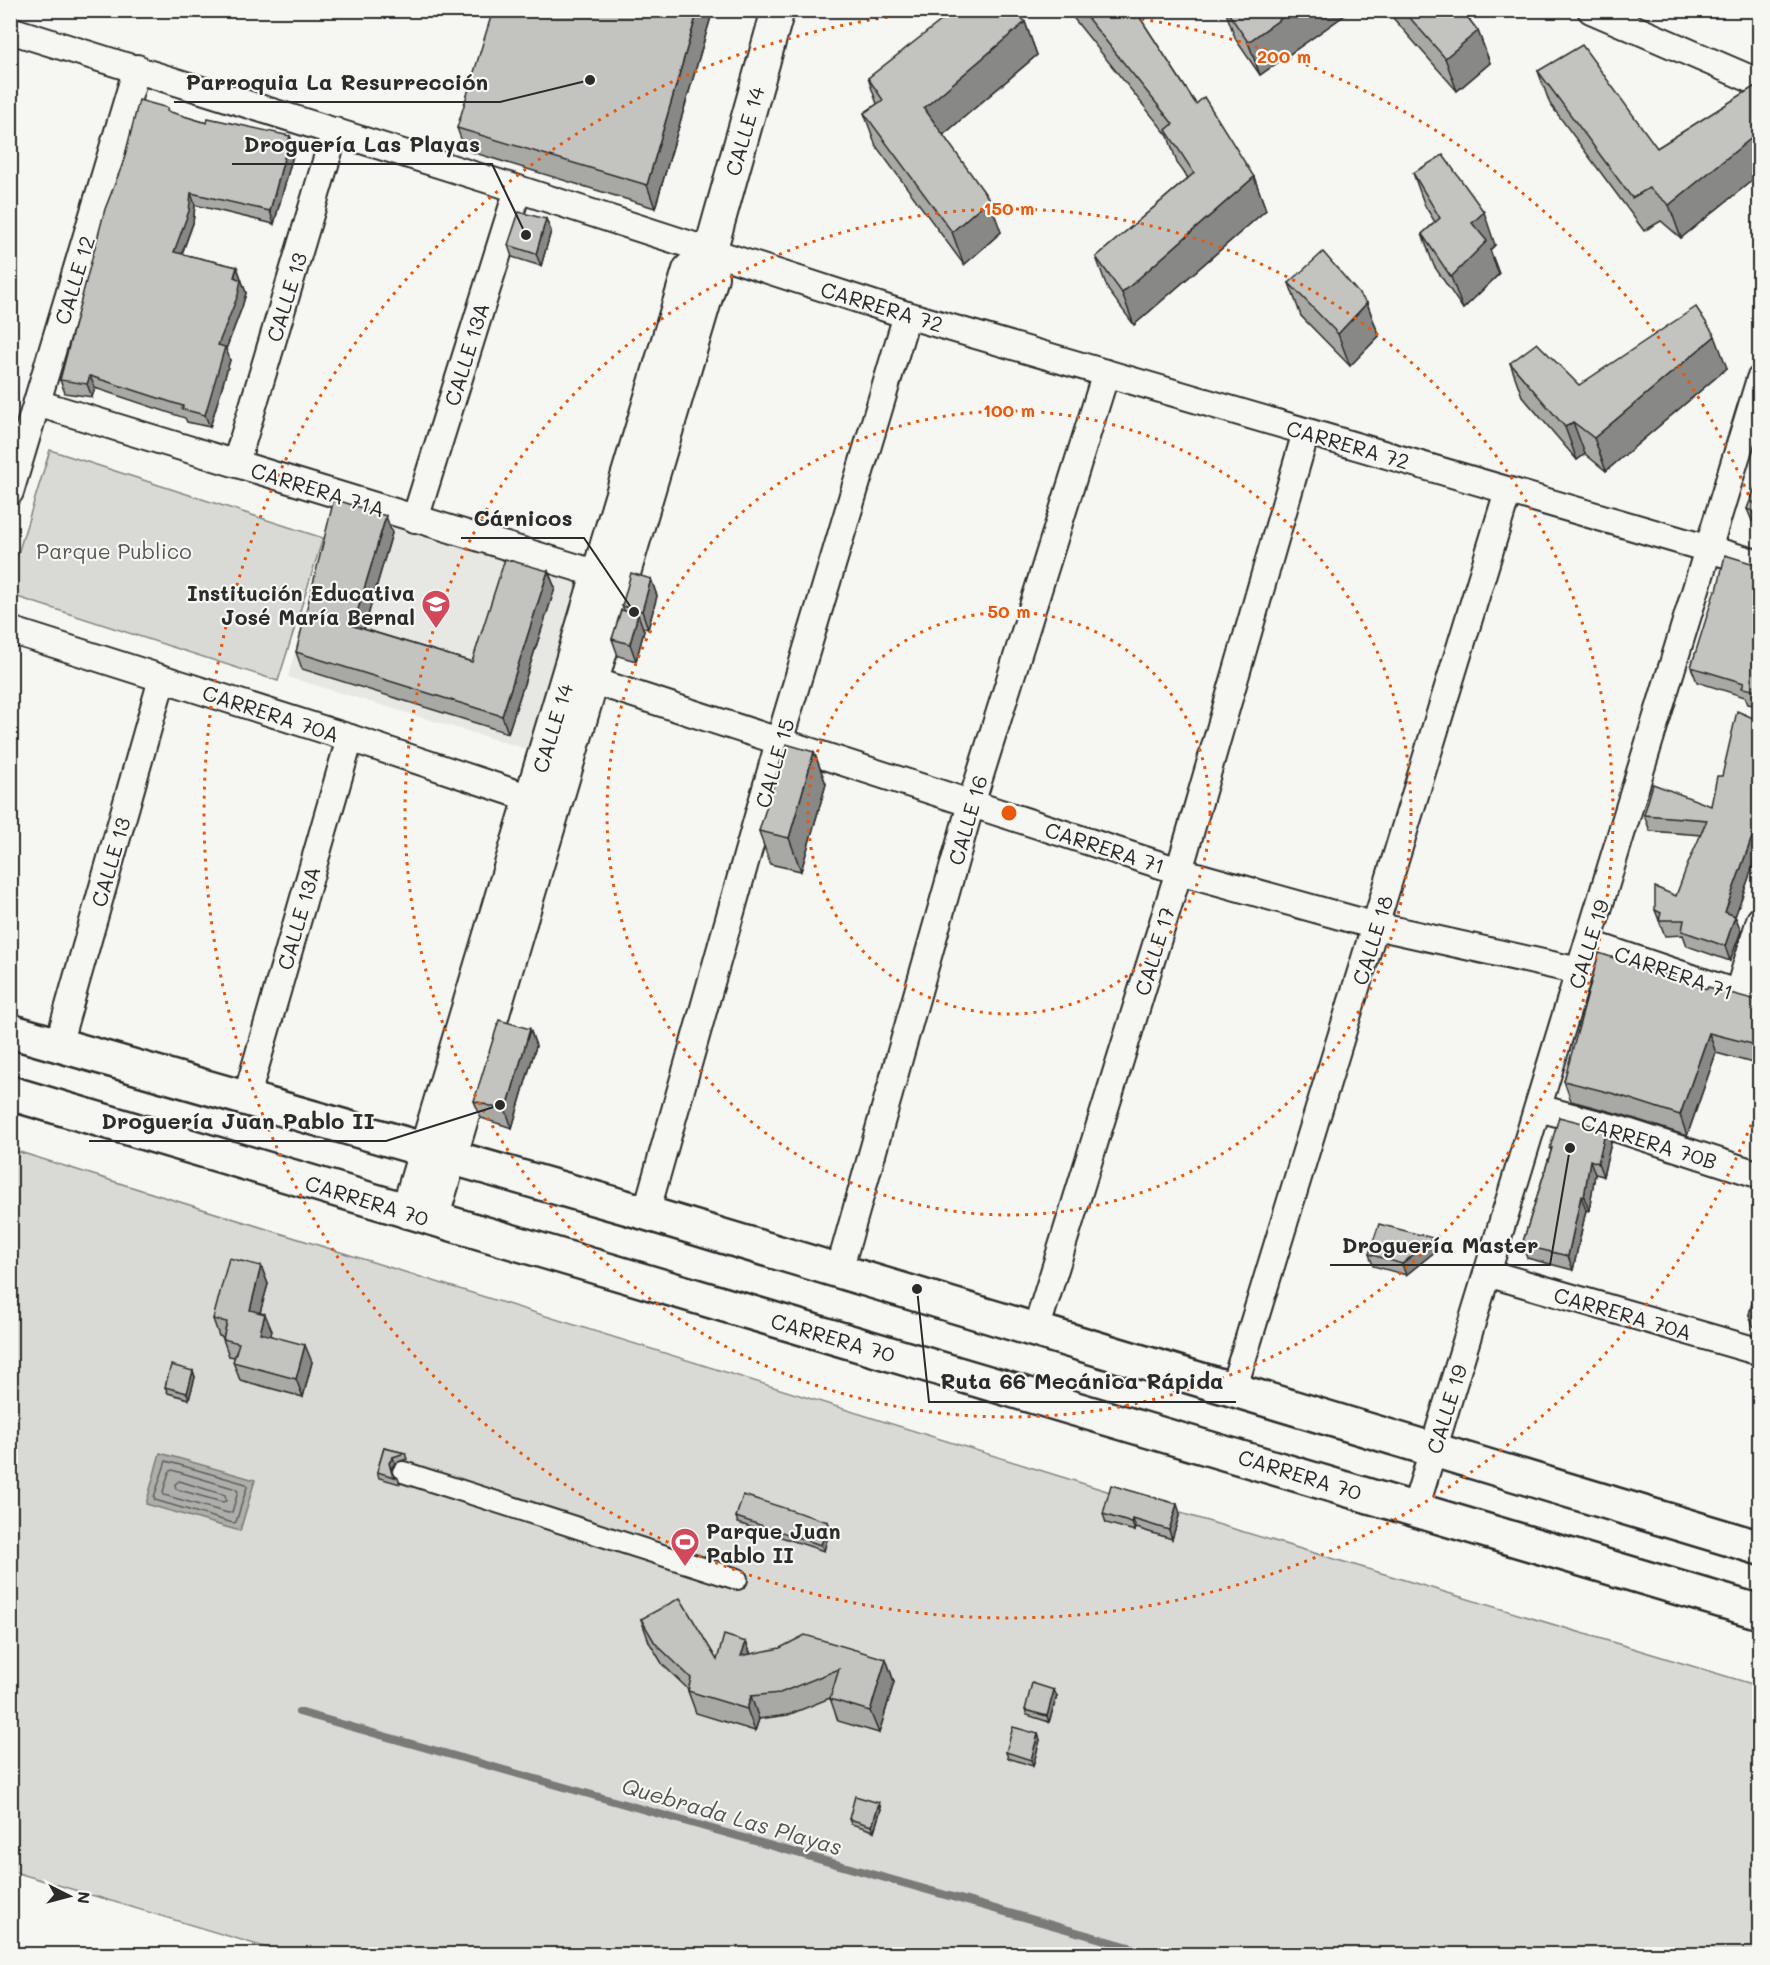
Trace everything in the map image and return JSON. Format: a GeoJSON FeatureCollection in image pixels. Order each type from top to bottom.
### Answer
{"type":"FeatureCollection","features":[{"type":"Feature","properties":{"kind":"main road"},"geometry":{"type":"LineString","coordinates":[[10,1031],[646,1213],[1760,1548]]}},
{"type":"Feature","properties":{"kind":"main road","name":"CARRERA 70"},"geometry":{"type":"LineString","coordinates":[[10,1093],[1760,1612]]}},
{"type":"Feature","properties":{"kind":"street","name":"CALLE 14"},"geometry":{"type":"LineString","coordinates":[[420,1216],[580,676],[712,277],[710,252],[778,10]]}},
{"type":"Feature","properties":{"kind":"street"},"geometry":{"type":"LineString","coordinates":[[1591,10],[1628,18],[1760,83]]}},
{"type":"Feature","properties":{"kind":"street","name":"CARRERA 72"},"geometry":{"type":"LineString","coordinates":[[10,30],[518,189],[907,315],[1760,564]]}},
{"type":"Feature","properties":{"kind":"street","name":"CALLE 12"},"geometry":{"type":"LineString","coordinates":[[10,492],[137,68]]}},
{"type":"Feature","properties":{"kind":"street","name":"CALLE 13"},"geometry":{"type":"LineString","coordinates":[[236,464],[335,131]]}},
{"type":"Feature","properties":{"kind":"street","name":"CALLE 13A"},"geometry":{"type":"LineString","coordinates":[[415,519],[518,189]]}},
{"type":"Feature","properties":{"kind":"street","name":"CALLE 14"},"geometry":{"type":"LineString","coordinates":[[438,1153],[530,798],[580,676],[598,574],[689,270],[710,252]]}},
{"type":"Feature","properties":{"kind":"street","name":"CALLE 15"},"geometry":{"type":"LineString","coordinates":[[646,1213],[779,742],[907,315]]}},
{"type":"Feature","properties":{"kind":"street","name":"CALLE 16"},"geometry":{"type":"LineString","coordinates":[[839,1271],[971,804],[1106,373]]}},
{"type":"Feature","properties":{"kind":"street","name":"CALLE 19"},"geometry":{"type":"LineString","coordinates":[[1415,1509],[1760,379]]}},
{"type":"Feature","properties":{"kind":"street","name":"CARRERA 71A"},"geometry":{"type":"LineString","coordinates":[[37,403],[598,574]]}},
{"type":"Feature","properties":{"kind":"street","name":"CALLE 17"},"geometry":{"type":"LineString","coordinates":[[1036,1330],[1179,871],[1306,432]]}},
{"type":"Feature","properties":{"kind":"street","name":"CALLE 18"},"geometry":{"type":"LineString","coordinates":[[1233,1390],[1508,491]]}},
{"type":"Feature","properties":{"kind":"street","name":"CARRERA 70A"},"geometry":{"type":"LineString","coordinates":[[10,630],[530,798]]}},
{"type":"Feature","properties":{"kind":"street","name":"CARRERA 71"},"geometry":{"type":"LineString","coordinates":[[580,676],[1179,871],[1376,926],[1579,970]]}},
{"type":"Feature","properties":{"kind":"street","name":"CALLE 13"},"geometry":{"type":"LineString","coordinates":[[58,1045],[162,679]]}},
{"type":"Feature","properties":{"kind":"street","name":"CALLE 13A"},"geometry":{"type":"LineString","coordinates":[[246,1099],[350,738]]}},
{"type":"Feature","properties":{"kind":"street"},"geometry":{"type":"LineString","coordinates":[[1749,997],[1760,920]]}},
{"type":"Feature","properties":{"kind":"street","name":"CARRERA 71"},"geometry":{"type":"LineString","coordinates":[[1588,943],[1749,997]]}},
{"type":"Feature","properties":{"kind":"street","name":"CARRERA 70B"},"geometry":{"type":"LineString","coordinates":[[1538,1108],[1618,1130],[1760,1175]]}},
{"type":"Feature","properties":{"kind":"street","name":"CARRERA 70A"},"geometry":{"type":"LineString","coordinates":[[1487,1273],[1760,1352]]}},
{"type":"Feature","properties":{"kind":"street"},"geometry":{"type":"LineString","coordinates":[[403,1472],[737,1579]]}},
{"type":"Feature","properties":{"kind":"shaded area","name":"Institución Educativa José María Bernal"},"geometry":{"type":"Polygon","coordinates":[[[336,504],[585,582],[533,751],[288,677],[336,504]]]}},
{"type":"Feature","properties":{"kind":"green space","name":"Parque Publico"},"geometry":{"type":"Polygon","coordinates":[[[50,450],[323,538],[278,681],[11,595],[11,576],[50,450]]]}},
{"type":"Feature","properties":{"kind":"green space","name":"Parque Juan Pablo II"},"geometry":{"type":"Polygon","coordinates":[[[10,1149],[1107,1491],[1759,1686],[1759,1954],[288,1954],[11,1871],[10,1149]]]}},
{"type":"Feature","properties":{"kind":"water"},"geometry":{"type":"Polygon","coordinates":[[[160,1453],[255,1480],[240,1531],[146,1504],[160,1453]]]}},
{"type":"Feature","properties":{"kind":"building"},"geometry":{"type":"Polygon","coordinates":[[[493,10],[698,10],[647,185],[457,128],[493,10]]]}},
{"type":"Feature","properties":{"kind":"building"},"geometry":{"type":"Polygon","coordinates":[[[955,10],[1016,10],[1025,22],[924,108],[989,199],[952,232],[864,113],[883,100],[868,78],[955,10]]]}},
{"type":"Feature","properties":{"kind":"building"},"geometry":{"type":"Polygon","coordinates":[[[1081,10],[1135,10],[1196,104],[1204,97],[1254,177],[1122,293],[1096,257],[1194,173],[1166,130],[1173,124],[1081,10]]]}},
{"type":"Feature","properties":{"kind":"building"},"geometry":{"type":"Polygon","coordinates":[[[1226,10],[1293,10],[1248,42],[1226,10]]]}},
{"type":"Feature","properties":{"kind":"building"},"geometry":{"type":"Polygon","coordinates":[[[1403,10],[1462,10],[1478,31],[1445,58],[1403,10]]]}},
{"type":"Feature","properties":{"kind":"building"},"geometry":{"type":"Polygon","coordinates":[[[1582,45],[1657,148],[1760,83],[1760,131],[1669,205],[1649,188],[1632,198],[1538,71],[1582,45]]]}},
{"type":"Feature","properties":{"kind":"building"},"geometry":{"type":"Polygon","coordinates":[[[139,100],[207,123],[208,118],[290,136],[270,211],[191,193],[189,211],[174,252],[237,267],[234,277],[241,280],[238,295],[218,345],[225,347],[205,415],[90,376],[87,384],[60,380],[105,209],[123,163],[139,100]]]}},
{"type":"Feature","properties":{"kind":"building"},"geometry":{"type":"Polygon","coordinates":[[[1443,155],[1484,212],[1472,223],[1487,241],[1451,277],[1422,234],[1440,218],[1413,173],[1443,155]]]}},
{"type":"Feature","properties":{"kind":"building"},"geometry":{"type":"Polygon","coordinates":[[[519,212],[546,219],[536,254],[508,245],[519,212]]]}},
{"type":"Feature","properties":{"kind":"building"},"geometry":{"type":"Polygon","coordinates":[[[1323,252],[1367,303],[1338,334],[1289,283],[1323,252]]]}},
{"type":"Feature","properties":{"kind":"building"},"geometry":{"type":"Polygon","coordinates":[[[1696,307],[1715,336],[1594,438],[1573,422],[1565,427],[1510,363],[1537,343],[1579,385],[1696,307]]]}},
{"type":"Feature","properties":{"kind":"building"},"geometry":{"type":"Polygon","coordinates":[[[1760,477],[1760,514],[1747,509],[1760,477]]]}},
{"type":"Feature","properties":{"kind":"building"},"geometry":{"type":"Polygon","coordinates":[[[334,499],[386,516],[353,626],[472,662],[505,559],[548,571],[502,716],[296,652],[334,499]]]}},
{"type":"Feature","properties":{"kind":"building"},"geometry":{"type":"Polygon","coordinates":[[[1725,555],[1751,563],[1760,562],[1760,691],[1742,688],[1744,683],[1691,667],[1715,590],[1717,591],[1725,555]]]}},
{"type":"Feature","properties":{"kind":"building"},"geometry":{"type":"Polygon","coordinates":[[[631,573],[651,579],[642,611],[622,606],[631,573]]]}},
{"type":"Feature","properties":{"kind":"building"},"geometry":{"type":"Polygon","coordinates":[[[621,610],[638,614],[630,644],[612,639],[621,610]]]}},
{"type":"Feature","properties":{"kind":"building"},"geometry":{"type":"Polygon","coordinates":[[[1737,711],[1760,721],[1760,815],[1725,912],[1735,916],[1725,946],[1682,931],[1684,920],[1659,920],[1661,913],[1655,910],[1655,887],[1676,896],[1707,820],[1644,815],[1653,784],[1711,806],[1717,776],[1722,776],[1737,711]]]}},
{"type":"Feature","properties":{"kind":"building"},"geometry":{"type":"Polygon","coordinates":[[[786,744],[814,752],[789,838],[759,831],[786,744]]]}},
{"type":"Feature","properties":{"kind":"building"},"geometry":{"type":"Polygon","coordinates":[[[1599,953],[1707,989],[1708,987],[1760,1001],[1760,1046],[1709,1033],[1680,1115],[1615,1094],[1564,1081],[1599,953]]]}},
{"type":"Feature","properties":{"kind":"building"},"geometry":{"type":"Polygon","coordinates":[[[499,1020],[530,1029],[506,1111],[474,1101],[499,1020]]]}},
{"type":"Feature","properties":{"kind":"building"},"geometry":{"type":"Polygon","coordinates":[[[1559,1117],[1606,1129],[1598,1163],[1590,1160],[1584,1197],[1581,1196],[1568,1256],[1522,1245],[1552,1148],[1550,1148],[1559,1117]]]}},
{"type":"Feature","properties":{"kind":"building"},"geometry":{"type":"Polygon","coordinates":[[[1379,1224],[1433,1238],[1402,1264],[1369,1254],[1379,1224]]]}},
{"type":"Feature","properties":{"kind":"building"},"geometry":{"type":"Polygon","coordinates":[[[229,1258],[261,1266],[250,1310],[265,1314],[260,1333],[305,1345],[296,1379],[233,1362],[239,1343],[223,1339],[227,1322],[213,1319],[229,1258]]]}},
{"type":"Feature","properties":{"kind":"building"},"geometry":{"type":"Polygon","coordinates":[[[1760,1273],[1760,1317],[1749,1315],[1760,1273]]]}},
{"type":"Feature","properties":{"kind":"building"},"geometry":{"type":"Polygon","coordinates":[[[171,1365],[193,1371],[187,1393],[165,1387],[171,1365]]]}},
{"type":"Feature","properties":{"kind":"building"},"geometry":{"type":"Polygon","coordinates":[[[384,1448],[405,1453],[393,1457],[389,1463],[392,1474],[398,1478],[377,1472],[384,1448]]]}},
{"type":"Feature","properties":{"kind":"building"},"geometry":{"type":"Polygon","coordinates":[[[1111,1485],[1177,1504],[1169,1530],[1133,1519],[1132,1523],[1103,1514],[1111,1485]]]}},
{"type":"Feature","properties":{"kind":"building"},"geometry":{"type":"Polygon","coordinates":[[[743,1495],[828,1522],[821,1545],[736,1517],[743,1495]]]}},
{"type":"Feature","properties":{"kind":"building"},"geometry":{"type":"Polygon","coordinates":[[[680,1598],[717,1660],[724,1635],[746,1642],[741,1656],[780,1648],[805,1635],[886,1659],[870,1711],[830,1699],[839,1669],[780,1693],[751,1696],[747,1709],[688,1691],[691,1678],[655,1643],[641,1619],[680,1598]]]}},
{"type":"Feature","properties":{"kind":"building"},"geometry":{"type":"Polygon","coordinates":[[[1032,1683],[1054,1690],[1047,1716],[1025,1710],[1032,1683]]]}},
{"type":"Feature","properties":{"kind":"building"},"geometry":{"type":"Polygon","coordinates":[[[1013,1727],[1038,1734],[1031,1760],[1006,1752],[1013,1727]]]}},
{"type":"Feature","properties":{"kind":"building"},"geometry":{"type":"Polygon","coordinates":[[[855,1796],[879,1803],[872,1826],[849,1819],[855,1796]]]}},
{"type":"Feature","properties":{"kind":"waterway","name":"Quebrada Las Playas"},"geometry":{"type":"LineString","coordinates":[[299,1712],[1154,1954]]}},
{"type":"Feature","properties":{"kind":"place","name":"Parroquia La Resurrección"},"geometry":{"type":"Point","coordinates":[590,80]}},
{"type":"Feature","properties":{"kind":"place","name":"Droguería Las Playas"},"geometry":{"type":"Point","coordinates":[526,235]}},
{"type":"Feature","properties":{"kind":"place","name":"Cárnicos"},"geometry":{"type":"Point","coordinates":[634,612]}},
{"type":"Feature","properties":{"kind":"place","name":"Institución Educativa José María Bernal"},"geometry":{"type":"Point","coordinates":[436,630]}},
{"type":"Feature","properties":{"kind":"place","name":"Droguería Juan Pablo II"},"geometry":{"type":"Point","coordinates":[500,1105]}},
{"type":"Feature","properties":{"kind":"place","name":"Droguería Master"},"geometry":{"type":"Point","coordinates":[1570,1148]}},
{"type":"Feature","properties":{"kind":"place","name":"Ruta 66 Mecánica Rápida"},"geometry":{"type":"Point","coordinates":[917,1289]}},
{"type":"Feature","properties":{"kind":"place","name":"Parque Juan Pablo II"},"geometry":{"type":"Point","coordinates":[685,1568]}}]}
